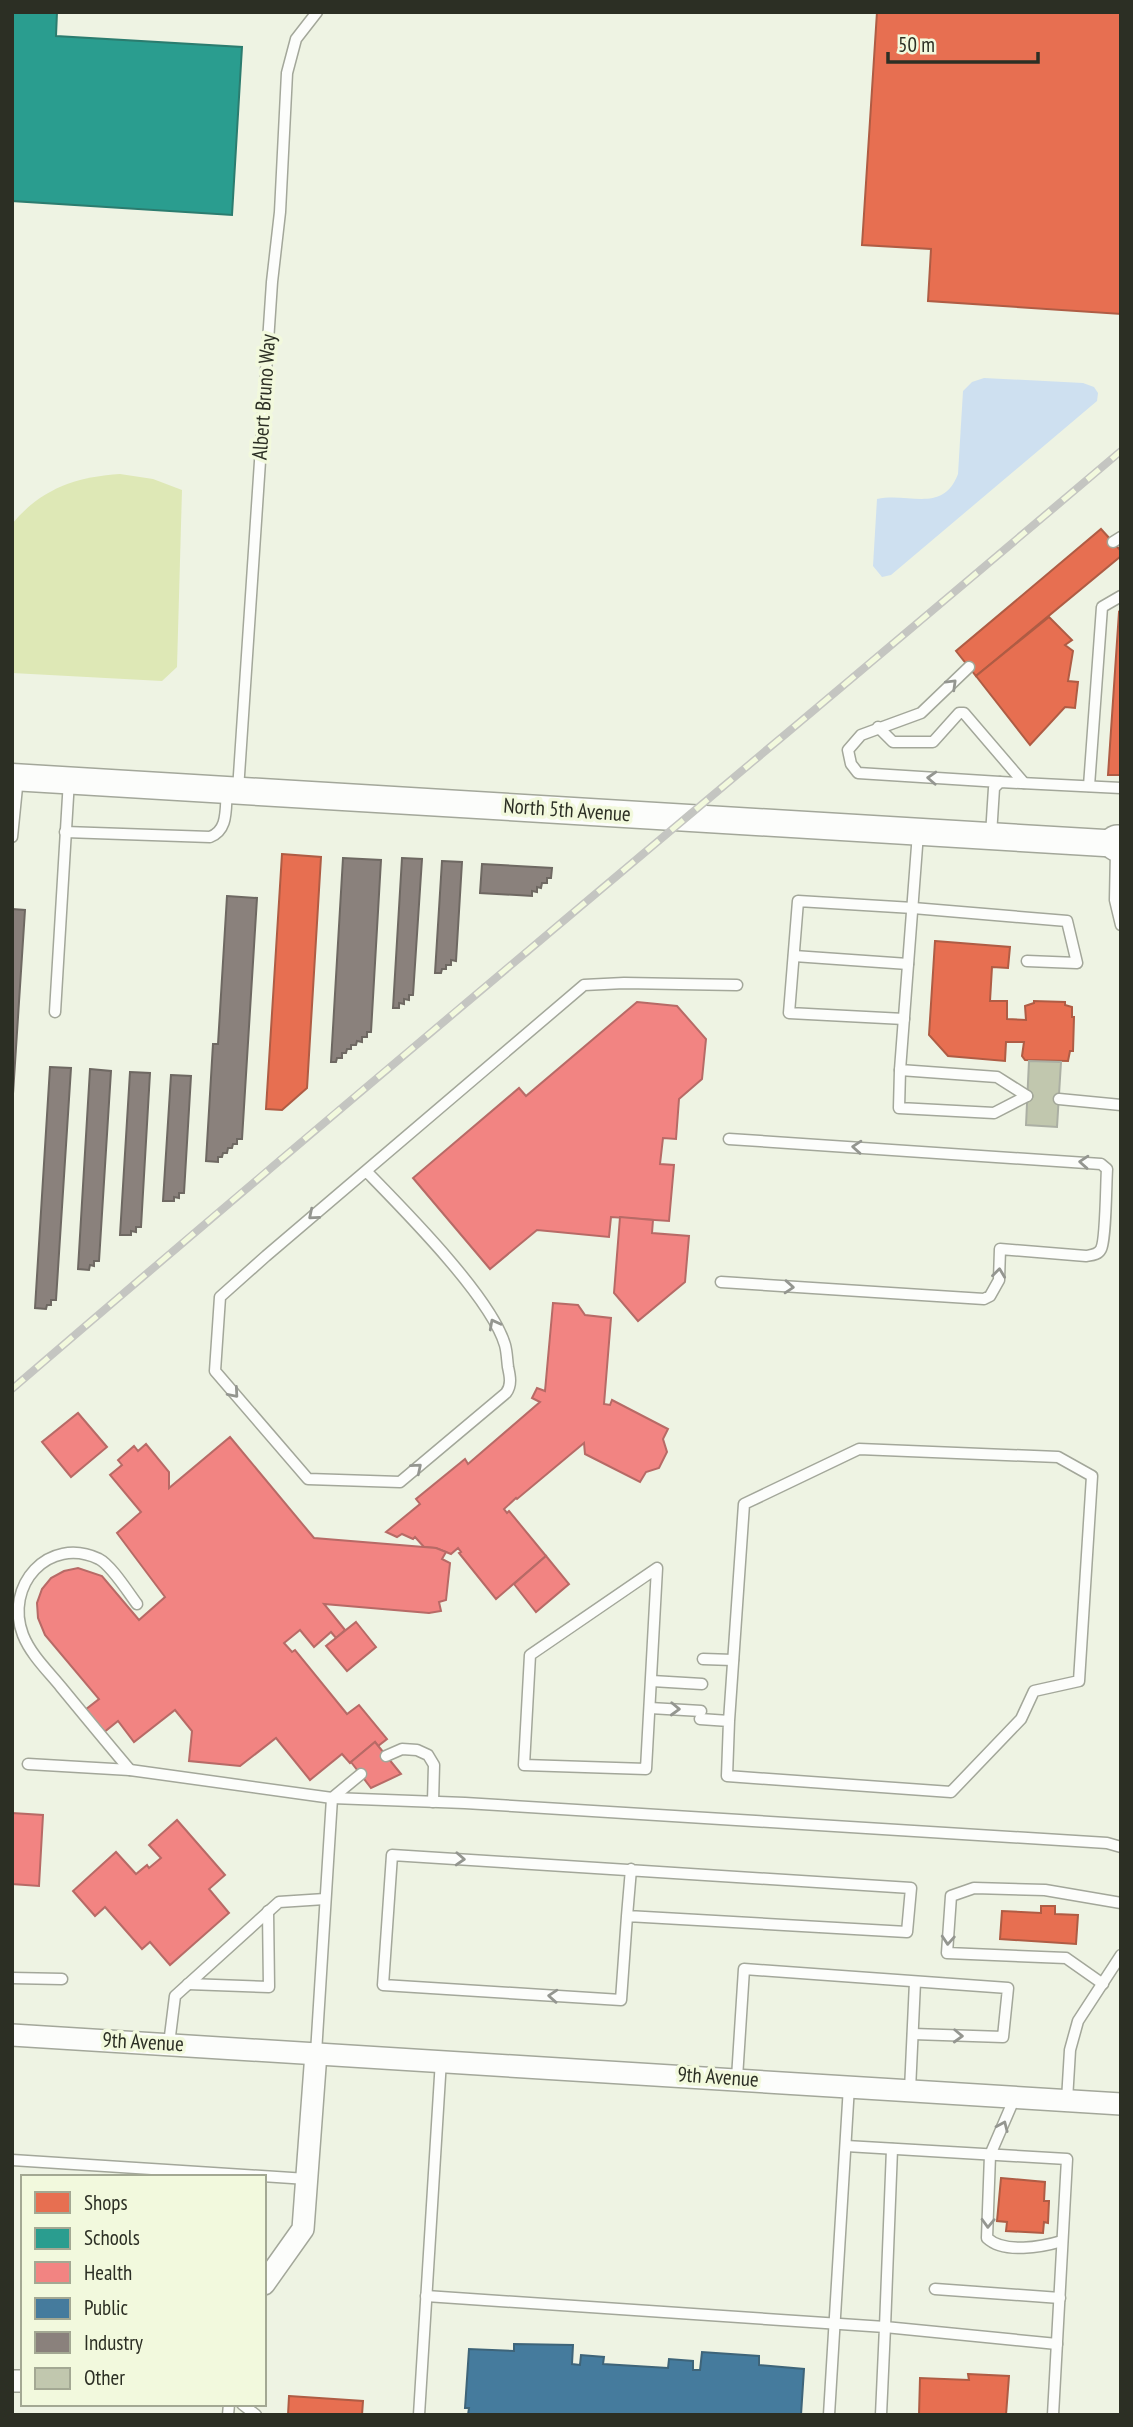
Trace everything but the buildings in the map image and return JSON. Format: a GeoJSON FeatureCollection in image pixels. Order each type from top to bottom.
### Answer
{"type":"FeatureCollection","features":[{"type":"Feature","properties":{"kind":"street","name":"North 5th Avenue"},"geometry":{"type":"LineString","coordinates":[[15,777],[1120,844]]}},
{"type":"Feature","properties":{"kind":"street","name":"9th Avenue"},"geometry":{"type":"LineString","coordinates":[[12,2035],[737,2078],[1121,2104]]}},
{"type":"Feature","properties":{"kind":"street"},"geometry":{"type":"LineString","coordinates":[[266,2281],[303,2229],[316,2053]]}},
{"type":"Feature","properties":{"kind":"lane","name":"Albert Bruno Way"},"geometry":{"type":"LineString","coordinates":[[65,832],[209,837],[218,834],[224,824],[232,790],[272,282],[280,212],[287,73],[296,39],[317,12]]}},
{"type":"Feature","properties":{"kind":"lane"},"geometry":{"type":"LineString","coordinates":[[1089,786],[1102,607],[1121,596]]}},
{"type":"Feature","properties":{"kind":"lane"},"geometry":{"type":"LineString","coordinates":[[969,667],[922,713],[861,735],[848,750],[851,764],[858,773],[1121,788]]}},
{"type":"Feature","properties":{"kind":"lane"},"geometry":{"type":"LineString","coordinates":[[878,727],[893,742],[933,742],[959,713],[964,713],[1024,783]]}},
{"type":"Feature","properties":{"kind":"lane"},"geometry":{"type":"LineString","coordinates":[[12,837],[15,777]]}},
{"type":"Feature","properties":{"kind":"lane"},"geometry":{"type":"LineString","coordinates":[[55,1012],[69,780]]}},
{"type":"Feature","properties":{"kind":"lane"},"geometry":{"type":"LineString","coordinates":[[991,836],[995,788],[1000,782]]}},
{"type":"Feature","properties":{"kind":"lane"},"geometry":{"type":"LineString","coordinates":[[900,1070],[998,1077],[1027,1096],[994,1113],[899,1108],[900,1070],[919,831]]}},
{"type":"Feature","properties":{"kind":"lane"},"geometry":{"type":"LineString","coordinates":[[1120,844],[1115,900],[1121,925]]}},
{"type":"Feature","properties":{"kind":"lane"},"geometry":{"type":"LineString","coordinates":[[904,1019],[789,1013],[798,901],[1067,921],[1077,963],[1027,961]]}},
{"type":"Feature","properties":{"kind":"lane"},"geometry":{"type":"LineString","coordinates":[[794,956],[908,964]]}},
{"type":"Feature","properties":{"kind":"lane"},"geometry":{"type":"LineString","coordinates":[[366,1171],[470,1287],[490,1316],[504,1343],[510,1385],[506,1393],[400,1482],[308,1479],[215,1371],[220,1297],[366,1171],[584,985],[737,985]]}},
{"type":"Feature","properties":{"kind":"lane"},"geometry":{"type":"LineString","coordinates":[[1059,1099],[1121,1105]]}},
{"type":"Feature","properties":{"kind":"lane"},"geometry":{"type":"LineString","coordinates":[[721,1282],[984,1299],[990,1296],[999,1280],[1000,1249],[1086,1256],[1097,1254],[1102,1248],[1105,1211],[1107,1168],[1101,1164],[729,1139]]}},
{"type":"Feature","properties":{"kind":"lane"},"geometry":{"type":"LineString","coordinates":[[859,1449],[1058,1457],[1092,1476],[1079,1681],[1034,1691],[1021,1719],[951,1792],[727,1776],[729,1721],[744,1504],[859,1449]]}},
{"type":"Feature","properties":{"kind":"lane"},"geometry":{"type":"LineString","coordinates":[[130,1770],[36,1657],[23,1635],[19,1597],[26,1580],[39,1565],[60,1555],[86,1555],[102,1560],[137,1604]]}},
{"type":"Feature","properties":{"kind":"lane"},"geometry":{"type":"LineString","coordinates":[[657,1567],[652,1681],[646,1769],[524,1765],[530,1655],[657,1567]]}},
{"type":"Feature","properties":{"kind":"lane"},"geometry":{"type":"LineString","coordinates":[[703,1659],[733,1660]]}},
{"type":"Feature","properties":{"kind":"lane"},"geometry":{"type":"LineString","coordinates":[[652,1681],[702,1684]]}},
{"type":"Feature","properties":{"kind":"lane"},"geometry":{"type":"LineString","coordinates":[[650,1708],[729,1721]]}},
{"type":"Feature","properties":{"kind":"lane"},"geometry":{"type":"LineString","coordinates":[[386,1756],[402,1749],[416,1750],[428,1755],[434,1765],[433,1802]]}},
{"type":"Feature","properties":{"kind":"lane"},"geometry":{"type":"LineString","coordinates":[[28,1764],[130,1770],[332,1798],[1107,1843],[1121,1847]]}},
{"type":"Feature","properties":{"kind":"lane"},"geometry":{"type":"LineString","coordinates":[[316,2053],[332,1798],[361,1774]]}},
{"type":"Feature","properties":{"kind":"lane"},"geometry":{"type":"LineString","coordinates":[[627,1916],[906,1932],[911,1888],[631,1869],[392,1856],[383,1985],[621,2000],[627,1916],[631,1869]]}},
{"type":"Feature","properties":{"kind":"lane"},"geometry":{"type":"LineString","coordinates":[[1103,1984],[1066,1958],[947,1953],[951,1896],[974,1888],[1045,1891],[1121,1903]]}},
{"type":"Feature","properties":{"kind":"lane"},"geometry":{"type":"LineString","coordinates":[[169,2044],[174,1996],[279,1902],[325,1899]]}},
{"type":"Feature","properties":{"kind":"lane"},"geometry":{"type":"LineString","coordinates":[[188,1984],[269,1987],[268,1911]]}},
{"type":"Feature","properties":{"kind":"lane"},"geometry":{"type":"LineString","coordinates":[[1067,2100],[1070,2050],[1078,2021],[1121,1955]]}},
{"type":"Feature","properties":{"kind":"lane"},"geometry":{"type":"LineString","coordinates":[[737,2078],[744,1969],[1008,1989],[1003,2037],[913,2034]]}},
{"type":"Feature","properties":{"kind":"lane"},"geometry":{"type":"LineString","coordinates":[[12,1978],[62,1979]]}},
{"type":"Feature","properties":{"kind":"lane"},"geometry":{"type":"LineString","coordinates":[[909,2090],[915,1982]]}},
{"type":"Feature","properties":{"kind":"lane"},"geometry":{"type":"LineString","coordinates":[[419,2415],[441,2060]]}},
{"type":"Feature","properties":{"kind":"lane"},"geometry":{"type":"LineString","coordinates":[[829,2415],[849,2086]]}},
{"type":"Feature","properties":{"kind":"lane"},"geometry":{"type":"LineString","coordinates":[[1016,2097],[990,2155],[987,2238],[993,2244],[1034,2248],[1062,2241]]}},
{"type":"Feature","properties":{"kind":"lane"},"geometry":{"type":"LineString","coordinates":[[846,2146],[1067,2159],[1053,2415]]}},
{"type":"Feature","properties":{"kind":"lane"},"geometry":{"type":"LineString","coordinates":[[881,2415],[892,2149]]}},
{"type":"Feature","properties":{"kind":"lane"},"geometry":{"type":"LineString","coordinates":[[12,2160],[245,2175]]}},
{"type":"Feature","properties":{"kind":"lane"},"geometry":{"type":"LineString","coordinates":[[266,2176],[307,2179]]}},
{"type":"Feature","properties":{"kind":"lane"},"geometry":{"type":"LineString","coordinates":[[935,2290],[1059,2298]]}},
{"type":"Feature","properties":{"kind":"lane"},"geometry":{"type":"LineString","coordinates":[[426,2296],[835,2323],[1057,2344]]}},
{"type":"Feature","properties":{"kind":"green space"},"geometry":{"type":"Polygon","coordinates":[[[120,474],[153,479],[182,490],[177,667],[162,681],[12,673],[12,524],[35,502],[60,487],[88,478],[120,474]]]}},
{"type":"Feature","properties":{"kind":"water"},"geometry":{"type":"Polygon","coordinates":[[[984,378],[1083,383],[1094,387],[1098,393],[1097,401],[891,575],[882,577],[873,566],[877,499],[934,498],[944,494],[952,486],[958,474],[963,391],[972,382],[984,378]]]}},
{"type":"Feature","properties":{"kind":"railway"},"geometry":{"type":"LineString","coordinates":[[12,1389],[1121,451]]}}]}
